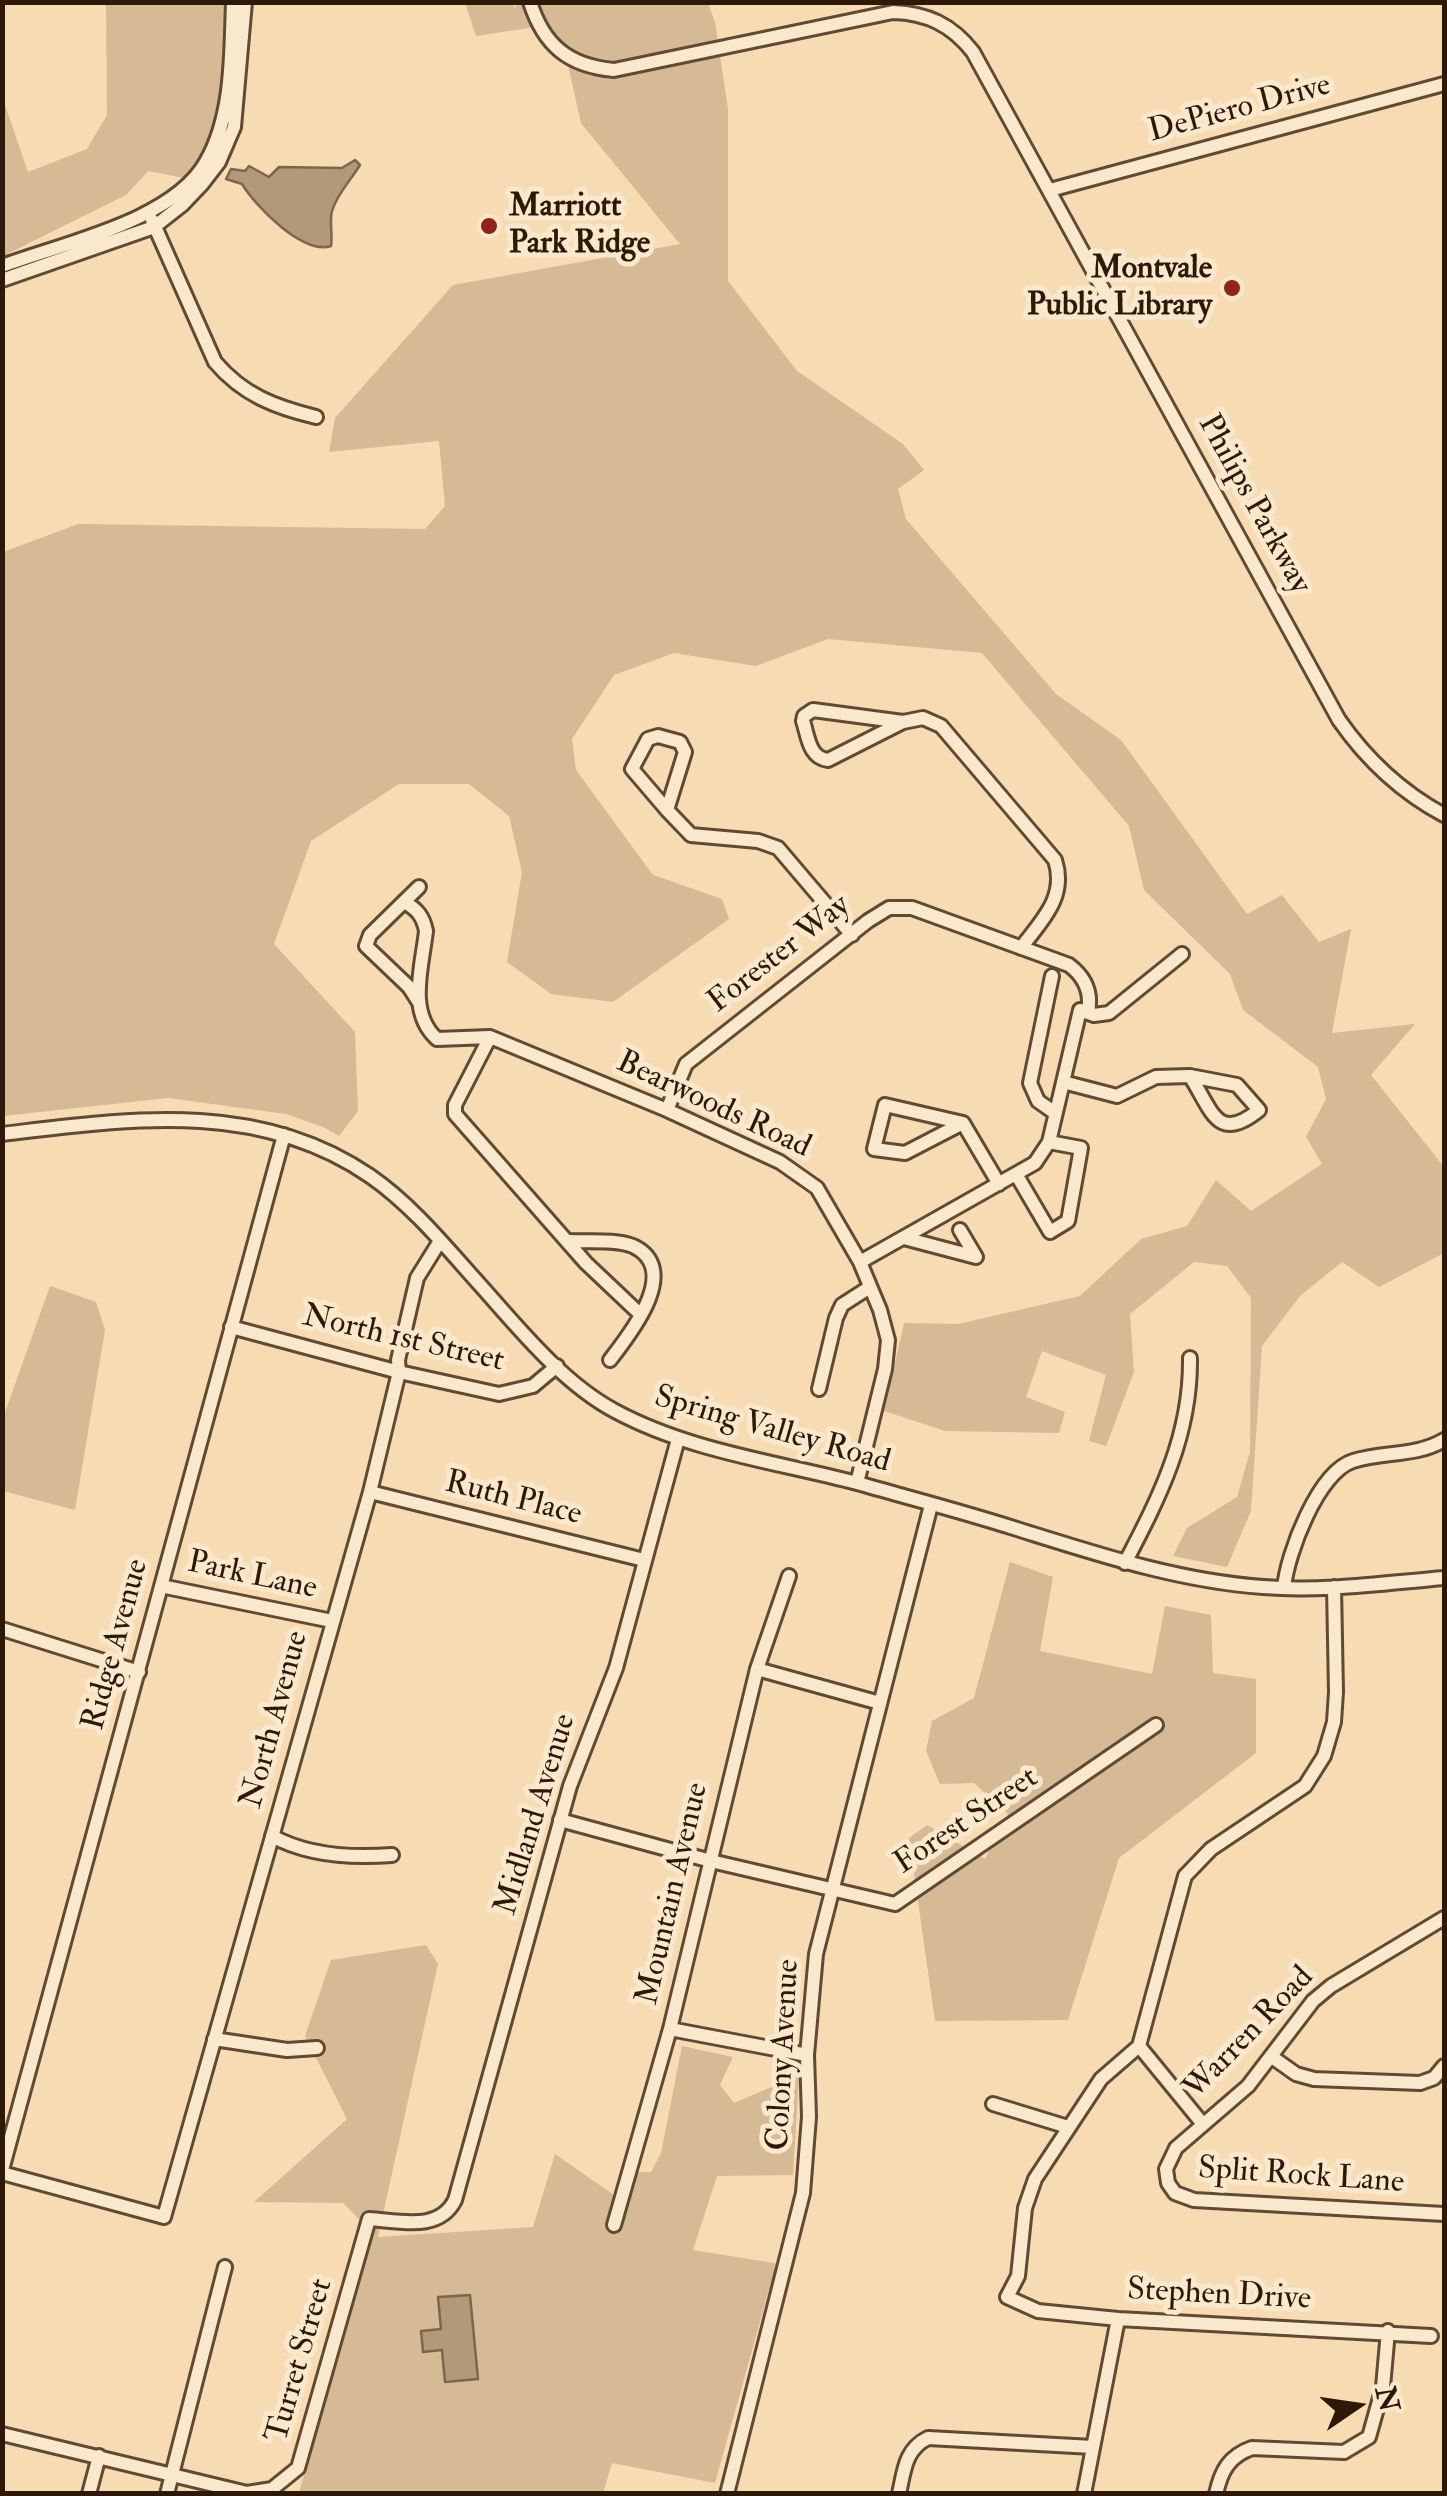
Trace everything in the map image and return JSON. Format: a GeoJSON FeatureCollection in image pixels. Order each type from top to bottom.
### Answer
{"type":"FeatureCollection","features":[{"type":"Feature","properties":{"kind":"street"},"geometry":{"type":"LineString","coordinates":[[233,2],[236,68]]}},
{"type":"Feature","properties":{"kind":"street"},"geometry":{"type":"LineString","coordinates":[[2,280],[152,220],[207,161],[236,68],[245,2]]}},
{"type":"Feature","properties":{"kind":"street","name":"Philips Parkway"},"geometry":{"type":"LineString","coordinates":[[530,2],[541,29],[560,53],[580,64],[614,70],[893,12],[924,16],[953,30],[972,52],[1050,190],[1340,720],[1390,779],[1444,815]]}},
{"type":"Feature","properties":{"kind":"street","name":"DePiero Drive"},"geometry":{"type":"LineString","coordinates":[[1050,190],[1444,84]]}},
{"type":"Feature","properties":{"kind":"street"},"geometry":{"type":"LineString","coordinates":[[2,266],[152,220]]}},
{"type":"Feature","properties":{"kind":"street"},"geometry":{"type":"LineString","coordinates":[[152,220],[206,348],[228,378],[258,399],[316,417]]}},
{"type":"Feature","properties":{"kind":"street"},"geometry":{"type":"LineString","coordinates":[[903,722],[813,710],[803,721],[813,752],[822,760],[903,722],[922,718],[942,726],[1054,860],[1058,894],[1021,948]]}},
{"type":"Feature","properties":{"kind":"street"},"geometry":{"type":"LineString","coordinates":[[667,810],[684,747],[680,742],[653,737],[632,769],[667,810],[691,835],[758,841],[778,848],[852,935]]}},
{"type":"Feature","properties":{"kind":"street","name":"Bearwoods Road"},"geometry":{"type":"LineString","coordinates":[[419,887],[370,935],[366,946],[410,987],[424,1023],[438,1039],[490,1037],[667,1110],[780,1162],[817,1188],[860,1262],[888,1340],[886,1370],[857,1484]]}},
{"type":"Feature","properties":{"kind":"street"},"geometry":{"type":"LineString","coordinates":[[404,902],[420,913],[426,931],[418,1003]]}},
{"type":"Feature","properties":{"kind":"street","name":"Forester Way"},"geometry":{"type":"LineString","coordinates":[[667,1110],[686,1064],[878,913],[900,907],[1069,964],[1078,971],[1088,990],[1088,1012]]}},
{"type":"Feature","properties":{"kind":"street"},"geometry":{"type":"LineString","coordinates":[[860,1262],[1035,1163],[1048,1142],[1080,1010],[1109,1013],[1182,954]]}},
{"type":"Feature","properties":{"kind":"street"},"geometry":{"type":"LineString","coordinates":[[1052,976],[1030,1074],[1038,1101],[1055,1113]]}},
{"type":"Feature","properties":{"kind":"street"},"geometry":{"type":"LineString","coordinates":[[490,1037],[455,1105],[455,1114],[613,1291],[641,1315]]}},
{"type":"Feature","properties":{"kind":"street"},"geometry":{"type":"LineString","coordinates":[[1063,1082],[1117,1096],[1156,1077],[1190,1076],[1237,1085],[1259,1110],[1242,1124],[1227,1126],[1218,1120],[1190,1076]]}},
{"type":"Feature","properties":{"kind":"street"},"geometry":{"type":"LineString","coordinates":[[963,1123],[905,1152],[874,1149],[885,1105],[963,1123],[1000,1184]]}},
{"type":"Feature","properties":{"kind":"street","name":"Spring Valley Road"},"geometry":{"type":"LineString","coordinates":[[2,1134],[148,1118],[193,1118],[254,1126],[322,1148],[373,1178],[440,1241],[556,1366],[612,1410],[678,1439],[931,1504],[1125,1563],[1234,1584],[1284,1588],[1444,1578]]}},
{"type":"Feature","properties":{"kind":"street","name":"Ridge Avenue"},"geometry":{"type":"LineString","coordinates":[[2,2171],[284,1135]]}},
{"type":"Feature","properties":{"kind":"street"},"geometry":{"type":"LineString","coordinates":[[1016,1174],[1050,1232],[1068,1221],[1081,1148],[1048,1142]]}},
{"type":"Feature","properties":{"kind":"street"},"geometry":{"type":"LineString","coordinates":[[904,1238],[976,1257],[960,1230]]}},
{"type":"Feature","properties":{"kind":"street","name":"North Avenue"},"geometry":{"type":"LineString","coordinates":[[2,2171],[164,2216],[370,1492],[400,1372],[398,1360],[417,1278],[440,1241]]}},
{"type":"Feature","properties":{"kind":"street"},"geometry":{"type":"LineString","coordinates":[[570,1241],[630,1245],[650,1258],[654,1277],[641,1315],[610,1360]]}},
{"type":"Feature","properties":{"kind":"street"},"geometry":{"type":"LineString","coordinates":[[818,1389],[842,1305],[870,1286]]}},
{"type":"Feature","properties":{"kind":"street","name":"North 1st Street"},"geometry":{"type":"LineString","coordinates":[[231,1327],[499,1394],[533,1386],[556,1366]]}},
{"type":"Feature","properties":{"kind":"street"},"geometry":{"type":"LineString","coordinates":[[1125,1563],[1167,1480],[1177,1451],[1189,1400],[1190,1358]]}},
{"type":"Feature","properties":{"kind":"street","name":"Midland Avenue"},"geometry":{"type":"LineString","coordinates":[[450,2209],[560,1820],[582,1750],[616,1668],[678,1439]]}},
{"type":"Feature","properties":{"kind":"street"},"geometry":{"type":"LineString","coordinates":[[1284,1588],[1288,1560],[1333,1471],[1358,1459],[1418,1452],[1444,1440]]}},
{"type":"Feature","properties":{"kind":"street","name":"Ruth Place"},"geometry":{"type":"LineString","coordinates":[[370,1492],[644,1560]]}},
{"type":"Feature","properties":{"kind":"street","name":"Colony Avenue"},"geometry":{"type":"LineString","coordinates":[[727,2494],[803,2193],[816,1954],[931,1504]]}},
{"type":"Feature","properties":{"kind":"street","name":"Mountain Avenue"},"geometry":{"type":"LineString","coordinates":[[614,2226],[670,2029],[758,1669],[789,1576]]}},
{"type":"Feature","properties":{"kind":"street","name":"Park Lane"},"geometry":{"type":"LineString","coordinates":[[161,1586],[332,1622]]}},
{"type":"Feature","properties":{"kind":"street"},"geometry":{"type":"LineString","coordinates":[[992,2104],[1068,2127],[1102,2080],[1139,2046],[1185,1876],[1211,1850],[1305,1786],[1324,1756],[1336,1692],[1334,1586]]}},
{"type":"Feature","properties":{"kind":"street"},"geometry":{"type":"LineString","coordinates":[[2,1628],[139,1672]]}},
{"type":"Feature","properties":{"kind":"street"},"geometry":{"type":"LineString","coordinates":[[758,1669],[880,1703]]}},
{"type":"Feature","properties":{"kind":"street","name":"Forest Street"},"geometry":{"type":"LineString","coordinates":[[560,1820],[711,1861],[895,1904],[1156,1725]]}},
{"type":"Feature","properties":{"kind":"street"},"geometry":{"type":"LineString","coordinates":[[272,1836],[308,1849],[347,1856],[392,1855]]}},
{"type":"Feature","properties":{"kind":"street","name":"Warren Road"},"geometry":{"type":"LineString","coordinates":[[1166,2176],[1171,2155],[1202,2123],[1248,2086],[1322,1993],[1442,1924]]}},
{"type":"Feature","properties":{"kind":"street"},"geometry":{"type":"LineString","coordinates":[[670,2029],[808,2054]]}},
{"type":"Feature","properties":{"kind":"street"},"geometry":{"type":"LineString","coordinates":[[214,2039],[288,2050],[317,2048]]}},
{"type":"Feature","properties":{"kind":"street"},"geometry":{"type":"LineString","coordinates":[[1139,2046],[1202,2123]]}},
{"type":"Feature","properties":{"kind":"street"},"geometry":{"type":"LineString","coordinates":[[1272,2057],[1296,2074],[1322,2080],[1420,2083],[1434,2078],[1444,2066]]}},
{"type":"Feature","properties":{"kind":"street","name":"Stephen Drive"},"geometry":{"type":"LineString","coordinates":[[1068,2127],[1029,2194],[1018,2276],[1007,2298],[1038,2311],[1118,2319],[1431,2336]]}},
{"type":"Feature","properties":{"kind":"street","name":"Split Rock Lane"},"geometry":{"type":"LineString","coordinates":[[1166,2176],[1174,2193],[1194,2200],[1444,2214]]}},
{"type":"Feature","properties":{"kind":"street","name":"Turret Street"},"geometry":{"type":"LineString","coordinates":[[172,2474],[247,2493],[272,2489],[291,2476],[303,2457],[370,2219],[426,2222],[436,2220],[450,2209]]}},
{"type":"Feature","properties":{"kind":"street"},"geometry":{"type":"LineString","coordinates":[[168,2494],[225,2267]]}},
{"type":"Feature","properties":{"kind":"street"},"geometry":{"type":"LineString","coordinates":[[1084,2494],[1118,2319]]}},
{"type":"Feature","properties":{"kind":"street"},"geometry":{"type":"LineString","coordinates":[[1216,2494],[1220,2476],[1231,2458],[1240,2452],[1252,2448],[1344,2452],[1369,2437],[1379,2406],[1388,2331]]}},
{"type":"Feature","properties":{"kind":"street"},"geometry":{"type":"LineString","coordinates":[[2,2434],[172,2474]]}},
{"type":"Feature","properties":{"kind":"street"},"geometry":{"type":"LineString","coordinates":[[899,2494],[908,2457],[913,2448],[928,2438],[1094,2446]]}},
{"type":"Feature","properties":{"kind":"street"},"geometry":{"type":"LineString","coordinates":[[89,2494],[99,2456]]}},
{"type":"Feature","properties":{"kind":"shaded area"},"geometry":{"type":"Polygon","coordinates":[[[519,2],[708,3],[715,22],[728,109],[728,281],[797,371],[903,444],[924,470],[898,489],[906,519],[1056,694],[1121,740],[1247,914],[1282,895],[1319,942],[1351,929],[1332,1033],[1415,1024],[1371,1075],[1444,1167],[1444,1253],[1379,1287],[1342,1262],[1300,1296],[1262,1346],[1251,1511],[1227,1567],[1173,1556],[1187,1528],[1237,1497],[1250,1452],[1251,1298],[1227,1266],[1194,1262],[1130,1314],[1134,1372],[1106,1446],[1089,1441],[1106,1375],[1042,1351],[1026,1397],[1065,1412],[1059,1433],[945,1431],[884,1411],[904,1323],[958,1324],[1080,1296],[1141,1239],[1187,1226],[1216,1180],[1251,1211],[1322,1164],[1306,1137],[1326,1099],[1318,1067],[1243,1010],[1230,974],[1144,890],[1129,826],[982,653],[828,639],[756,666],[674,653],[614,675],[572,739],[576,770],[653,875],[722,899],[729,919],[613,1002],[551,994],[507,962],[522,872],[509,816],[469,784],[399,784],[311,841],[274,944],[355,1032],[358,1111],[339,1136],[286,1114],[168,1098],[3,1116],[3,552],[78,524],[425,529],[445,506],[439,441],[329,452],[335,418],[453,285],[680,244],[581,123],[566,56],[536,27],[476,36],[465,3],[513,3],[514,9],[519,2]]]}},
{"type":"Feature","properties":{"kind":"shaded area"},"geometry":{"type":"Polygon","coordinates":[[[106,3],[234,3],[222,136],[200,181],[148,171],[126,195],[3,256],[3,99],[28,172],[87,149],[107,115],[106,3]]]}},
{"type":"Feature","properties":{"kind":"shaded area"},"geometry":{"type":"Polygon","coordinates":[[[355,160],[360,165],[332,211],[331,246],[320,247],[294,236],[258,205],[242,184],[226,179],[231,169],[245,171],[249,166],[269,177],[279,167],[342,168],[355,160]]]}},
{"type":"Feature","properties":{"kind":"shaded area"},"geometry":{"type":"Polygon","coordinates":[[[50,1286],[96,1302],[105,1330],[75,1510],[3,1491],[3,1418],[50,1286]]]}},
{"type":"Feature","properties":{"kind":"shaded area"},"geometry":{"type":"Polygon","coordinates":[[[1010,1562],[1053,1577],[1040,1651],[1152,1674],[1165,1606],[1211,1615],[1213,1673],[1256,1679],[1256,1753],[1119,1858],[1068,2020],[935,2021],[909,1838],[927,1825],[985,1859],[1008,1814],[974,1783],[940,1784],[926,1751],[932,1721],[974,1698],[1010,1562]]]}},
{"type":"Feature","properties":{"kind":"shaded area"},"geometry":{"type":"Polygon","coordinates":[[[426,1945],[438,1964],[378,2237],[533,2227],[555,2154],[627,2204],[637,2172],[651,2172],[661,2153],[682,2046],[733,2057],[720,2085],[734,2103],[799,2075],[793,2175],[717,2176],[693,2250],[780,2264],[770,2286],[715,2483],[612,2463],[603,2493],[299,2493],[372,2232],[343,2203],[254,2202],[347,2119],[305,2036],[331,1960],[426,1945]]]}},
{"type":"Feature","properties":{"kind":"shaded area"},"geometry":{"type":"Polygon","coordinates":[[[470,2295],[478,2379],[445,2382],[442,2350],[423,2352],[421,2331],[441,2329],[438,2297],[470,2295]]]}},
{"type":"Feature","properties":{"kind":"place","name":"Marriott Park Ridge"},"geometry":{"type":"Point","coordinates":[489,226]}},
{"type":"Feature","properties":{"kind":"place","name":"Montvale Public Library"},"geometry":{"type":"Point","coordinates":[1232,288]}}]}
